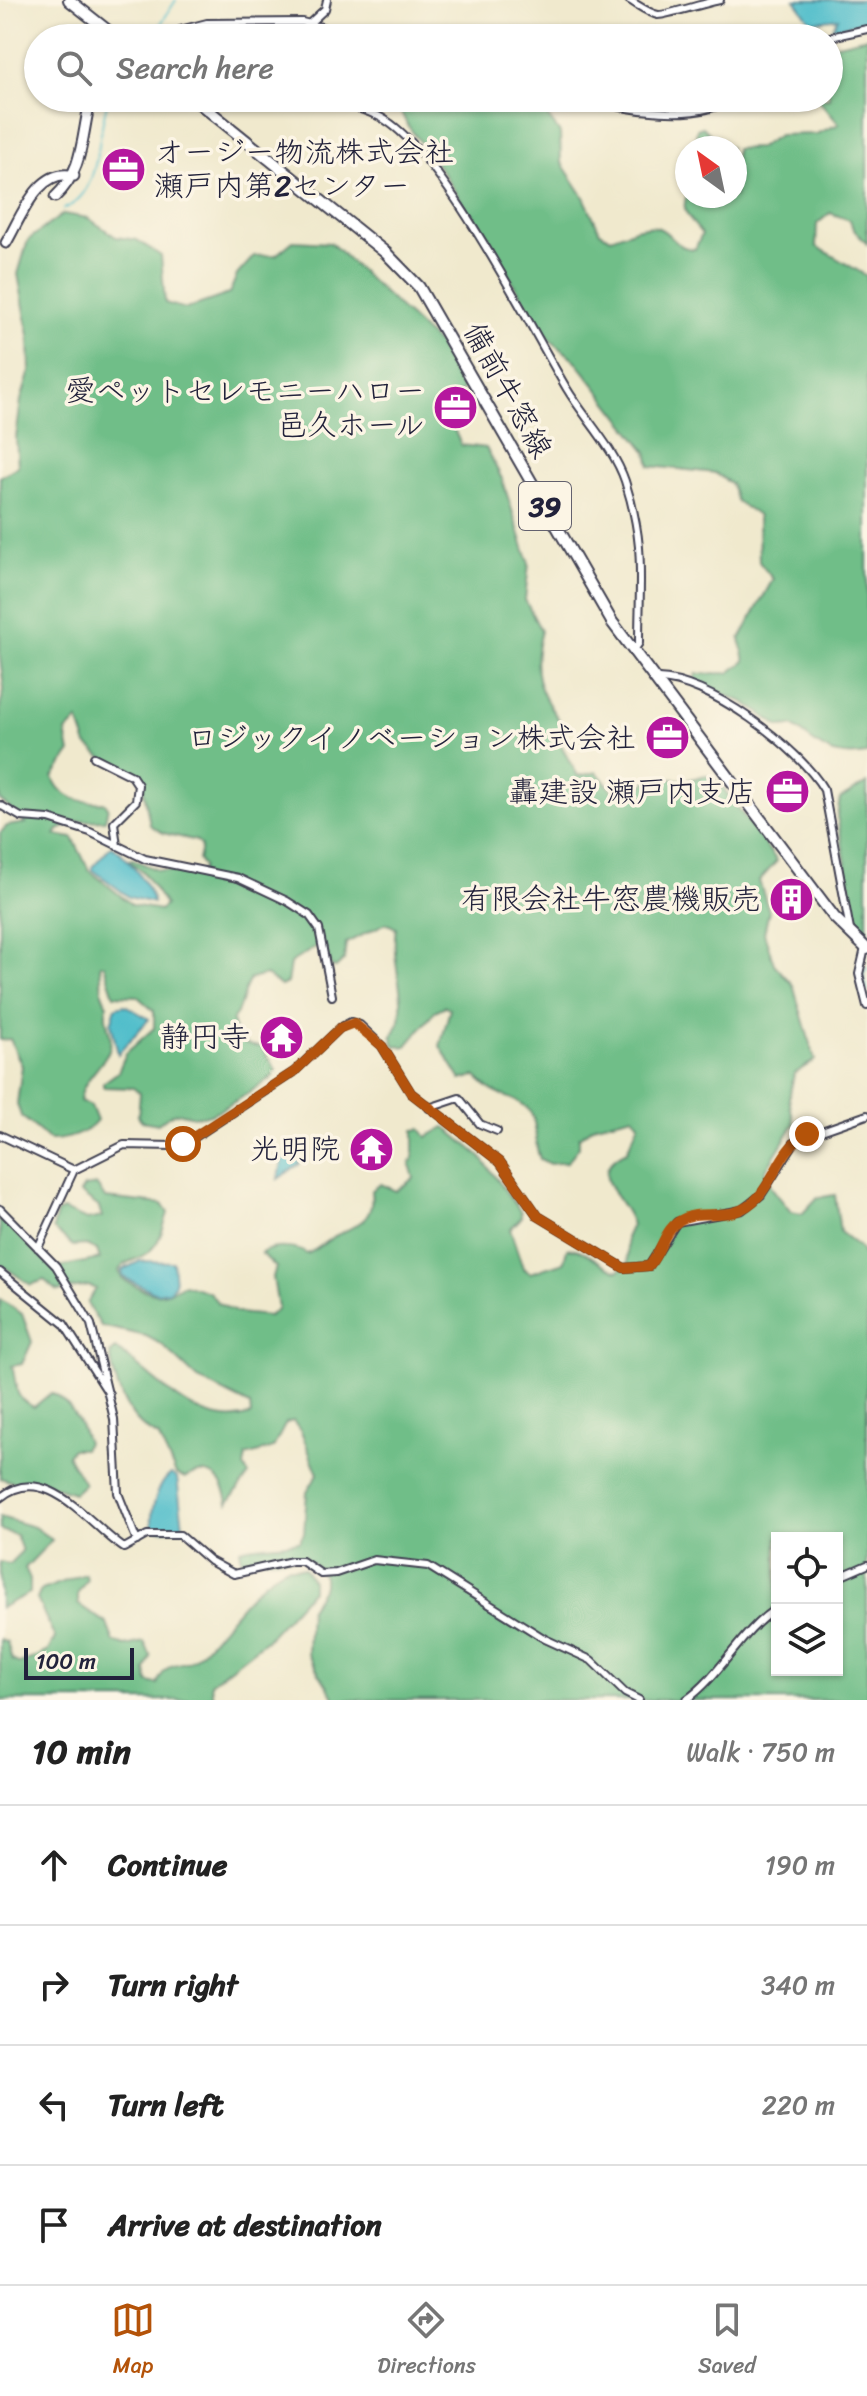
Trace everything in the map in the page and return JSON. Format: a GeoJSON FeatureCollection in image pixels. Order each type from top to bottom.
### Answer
{"type":"FeatureCollection","features":[{"type":"Feature","properties":{"kind":"main road"},"geometry":{"type":"LineString","coordinates":[[69,0],[99,24]]}},
{"type":"Feature","properties":{"kind":"main road","name":"備前牛窓線"},"geometry":{"type":"LineString","coordinates":[[211,112],[386,253],[419,287],[593,591],[634,651],[852,938],[866,949]]}},
{"type":"Feature","properties":{"kind":"street"},"geometry":{"type":"LineString","coordinates":[[311,22],[325,9],[327,0]]}},
{"type":"Feature","properties":{"kind":"street"},"geometry":{"type":"LineString","coordinates":[[629,0],[651,12],[666,15],[689,5],[720,0]]}},
{"type":"Feature","properties":{"kind":"street"},"geometry":{"type":"LineString","coordinates":[[203,24],[316,24]]}},
{"type":"Feature","properties":{"kind":"street"},"geometry":{"type":"LineString","coordinates":[[843,34],[867,29]]}},
{"type":"Feature","properties":{"kind":"street"},"geometry":{"type":"LineString","coordinates":[[55,197],[74,176],[80,163],[89,112]]}},
{"type":"Feature","properties":{"kind":"street"},"geometry":{"type":"LineString","coordinates":[[366,112],[380,117],[400,131],[426,161],[479,239],[569,392],[624,477],[641,539],[643,564],[639,643],[634,651]]}},
{"type":"Feature","properties":{"kind":"street"},"geometry":{"type":"LineString","coordinates":[[6,243],[38,188],[55,177],[74,176]]}},
{"type":"Feature","properties":{"kind":"street"},"geometry":{"type":"LineString","coordinates":[[656,679],[679,683],[745,712],[816,776],[824,790],[852,938]]}},
{"type":"Feature","properties":{"kind":"street"},"geometry":{"type":"LineString","coordinates":[[94,757],[132,776],[138,785],[136,801],[114,823],[117,846]]}},
{"type":"Feature","properties":{"kind":"street"},"geometry":{"type":"LineString","coordinates":[[0,805],[21,817],[42,817],[70,825],[145,859],[238,878],[309,915],[323,941],[332,996]]}},
{"type":"Feature","properties":{"kind":"street"},"geometry":{"type":"LineString","coordinates":[[866,949],[859,974],[867,1006]]}},
{"type":"Feature","properties":{"kind":"street"},"geometry":{"type":"LineString","coordinates":[[38,1248],[74,1170],[124,1145],[173,1146],[192,1139],[294,1072],[340,1028],[351,1022],[360,1025],[377,1040],[402,1083],[429,1108],[500,1162],[547,1224],[632,1270],[649,1266],[677,1222],[694,1216],[728,1215],[751,1203],[796,1140],[867,1115]]}},
{"type":"Feature","properties":{"kind":"street"},"geometry":{"type":"LineString","coordinates":[[429,1108],[456,1097],[480,1124],[497,1131]]}},
{"type":"Feature","properties":{"kind":"street"},"geometry":{"type":"LineString","coordinates":[[0,1135],[74,1170]]}},
{"type":"Feature","properties":{"kind":"street"},"geometry":{"type":"LineString","coordinates":[[0,1209],[61,1272],[91,1324],[114,1419],[118,1493],[137,1541]]}},
{"type":"Feature","properties":{"kind":"street"},"geometry":{"type":"LineString","coordinates":[[0,1272],[64,1324],[109,1394]]}},
{"type":"Feature","properties":{"kind":"street"},"geometry":{"type":"LineString","coordinates":[[0,1498],[22,1488],[55,1493],[72,1501],[124,1548],[155,1533],[180,1535],[210,1561],[234,1574],[292,1561],[302,1561],[321,1574],[374,1560],[428,1566],[545,1639],[591,1660],[625,1693],[639,1700]]}},
{"type":"Feature","properties":{"kind":"street"},"geometry":{"type":"LineString","coordinates":[[843,1575],[867,1565]]}},
{"type":"Feature","properties":{"kind":"street"},"geometry":{"type":"LineString","coordinates":[[686,1700],[733,1654],[760,1619],[771,1612]]}},
{"type":"Feature","properties":{"kind":"green space"},"geometry":{"type":"Polygon","coordinates":[[[867,37],[867,244],[853,229],[850,220],[830,213],[817,224],[816,246],[867,276],[867,754],[855,755],[827,750],[793,726],[780,727],[744,702],[694,683],[696,674],[729,673],[745,661],[740,639],[773,579],[759,562],[758,516],[736,501],[731,484],[715,473],[650,466],[647,452],[575,360],[548,338],[401,112],[544,112],[560,133],[561,162],[584,197],[600,232],[611,238],[651,226],[662,229],[682,246],[695,249],[702,234],[685,208],[747,208],[747,148],[758,148],[779,135],[816,134],[839,124],[829,112],[843,112],[843,43],[867,37]]]}},
{"type":"Feature","properties":{"kind":"green space"},"geometry":{"type":"Polygon","coordinates":[[[703,127],[712,136],[696,136],[697,129],[703,127]]]}},
{"type":"Feature","properties":{"kind":"green space"},"geometry":{"type":"Polygon","coordinates":[[[63,214],[88,218],[116,237],[137,240],[161,256],[165,303],[186,309],[229,294],[237,275],[254,256],[276,255],[293,241],[331,243],[438,344],[463,390],[444,407],[461,445],[486,448],[502,479],[529,563],[525,600],[541,631],[536,658],[538,681],[547,702],[563,725],[560,743],[578,776],[597,772],[616,795],[632,797],[650,778],[687,780],[706,775],[720,784],[777,861],[759,881],[769,911],[764,933],[774,964],[793,985],[815,1060],[794,1074],[789,1098],[794,1124],[765,1171],[772,1188],[791,1212],[802,1214],[817,1198],[835,1195],[840,1232],[859,1247],[867,1261],[867,1700],[336,1700],[307,1654],[309,1609],[324,1586],[324,1577],[313,1563],[303,1557],[242,1561],[240,1549],[299,1541],[304,1533],[307,1492],[318,1474],[301,1432],[293,1421],[286,1423],[273,1448],[246,1456],[244,1467],[249,1475],[228,1503],[223,1487],[214,1476],[201,1473],[185,1478],[176,1474],[158,1436],[138,1422],[124,1402],[110,1354],[116,1349],[179,1399],[213,1416],[232,1418],[251,1415],[250,1405],[198,1379],[161,1344],[146,1336],[101,1326],[87,1303],[96,1289],[89,1286],[58,1291],[44,1280],[31,1285],[0,1264],[0,1219],[54,1268],[100,1259],[97,1250],[86,1245],[73,1246],[53,1229],[57,1213],[63,1210],[87,1220],[102,1217],[99,1207],[80,1193],[84,1187],[97,1185],[105,1198],[162,1204],[168,1213],[152,1249],[119,1270],[122,1279],[160,1294],[184,1284],[209,1292],[218,1303],[237,1313],[269,1316],[278,1308],[273,1277],[276,1267],[261,1253],[284,1248],[307,1254],[358,1224],[370,1209],[371,1191],[381,1184],[396,1191],[414,1178],[410,1164],[414,1157],[414,1130],[421,1129],[427,1137],[445,1127],[480,1156],[521,1212],[521,1218],[510,1229],[523,1268],[530,1273],[564,1262],[567,1248],[581,1251],[618,1271],[628,1263],[626,1238],[632,1225],[610,1186],[608,1168],[614,1159],[627,1151],[639,1123],[633,1116],[596,1125],[579,1137],[579,1147],[567,1162],[550,1164],[540,1159],[532,1115],[524,1105],[492,1091],[475,1076],[461,1080],[440,1046],[450,1009],[445,1006],[435,1011],[406,1047],[394,1045],[392,1036],[401,1012],[401,999],[396,928],[386,923],[346,943],[344,960],[336,968],[331,967],[326,948],[319,945],[290,963],[287,983],[281,986],[266,975],[250,979],[232,1021],[242,1041],[262,1047],[276,1070],[271,1078],[210,1114],[173,1114],[158,1124],[142,1121],[138,1116],[140,1093],[133,1088],[103,1087],[103,1083],[118,1072],[126,1053],[154,1028],[154,1011],[137,996],[114,995],[104,965],[100,965],[110,1044],[105,1057],[84,1087],[80,1101],[91,1106],[97,1121],[76,1135],[50,1140],[21,1116],[17,1104],[22,1066],[10,1039],[0,1040],[0,833],[7,826],[26,823],[0,800],[0,707],[4,689],[0,657],[0,477],[18,466],[16,438],[21,400],[30,371],[29,335],[18,274],[28,240],[63,214]],[[78,720],[66,732],[70,753],[53,777],[67,795],[89,802],[104,802],[108,807],[105,820],[78,821],[58,830],[55,835],[73,838],[89,870],[132,905],[160,910],[165,905],[143,872],[128,860],[133,859],[157,870],[201,874],[203,866],[198,860],[201,847],[197,841],[163,833],[150,825],[142,780],[136,772],[101,757],[87,745],[78,720]]]}},
{"type":"Feature","properties":{"kind":"green space"},"geometry":{"type":"Polygon","coordinates":[[[867,783],[867,932],[857,923],[837,816],[840,799],[867,783]]]}},
{"type":"Feature","properties":{"kind":"green space"},"geometry":{"type":"Polygon","coordinates":[[[0,1299],[22,1314],[32,1342],[22,1364],[12,1366],[19,1395],[34,1407],[51,1393],[58,1397],[74,1414],[84,1435],[87,1443],[83,1449],[72,1449],[67,1455],[84,1484],[74,1493],[41,1482],[16,1483],[0,1478],[0,1299]]]}},
{"type":"Feature","properties":{"kind":"green space"},"geometry":{"type":"Polygon","coordinates":[[[0,1517],[34,1527],[52,1540],[25,1568],[30,1579],[30,1593],[0,1608],[0,1562],[9,1564],[22,1551],[16,1535],[0,1530],[0,1517]]]}},
{"type":"Feature","properties":{"kind":"green space"},"geometry":{"type":"Polygon","coordinates":[[[288,1567],[304,1568],[312,1580],[312,1590],[266,1640],[211,1683],[213,1700],[0,1700],[0,1639],[7,1642],[12,1660],[20,1664],[48,1651],[55,1638],[37,1599],[41,1590],[85,1574],[87,1579],[78,1593],[78,1604],[107,1624],[114,1642],[125,1646],[144,1642],[151,1656],[146,1670],[148,1682],[157,1684],[167,1669],[199,1654],[263,1583],[288,1567]]]}},
{"type":"Feature","properties":{"kind":"water"},"geometry":{"type":"Polygon","coordinates":[[[795,0],[867,0],[867,22],[843,26],[834,24],[838,18],[811,22],[795,0]]]}},
{"type":"Feature","properties":{"kind":"water"},"geometry":{"type":"Polygon","coordinates":[[[111,846],[136,871],[148,888],[153,903],[129,897],[93,870],[92,867],[111,846]]]}},
{"type":"Feature","properties":{"kind":"water"},"geometry":{"type":"Polygon","coordinates":[[[125,1005],[149,1019],[118,1054],[111,1023],[116,1007],[125,1005]]]}},
{"type":"Feature","properties":{"kind":"water"},"geometry":{"type":"Polygon","coordinates":[[[293,1148],[300,1164],[278,1179],[284,1156],[293,1148]]]}},
{"type":"Feature","properties":{"kind":"water"},"geometry":{"type":"Polygon","coordinates":[[[140,1261],[173,1262],[175,1284],[169,1291],[156,1293],[123,1277],[122,1270],[140,1261]]]}},
{"type":"Feature","properties":{"kind":"water"},"geometry":{"type":"Polygon","coordinates":[[[171,1474],[177,1478],[183,1526],[180,1530],[153,1529],[155,1499],[171,1474]]]}},
{"type":"Feature","properties":{"kind":"waterway"},"geometry":{"type":"LineString","coordinates":[[161,24],[176,0]]}},
{"type":"Feature","properties":{"kind":"waterway"},"geometry":{"type":"LineString","coordinates":[[64,209],[77,201],[92,176],[105,112]]}},
{"type":"Feature","properties":{"kind":"waterway"},"geometry":{"type":"LineString","coordinates":[[867,967],[863,974],[867,991]]}},
{"type":"Feature","properties":{"kind":"place","name":"オージー物流株式会社 瀬戸内第2センター"},"geometry":{"type":"Point","coordinates":[123,169]}},
{"type":"Feature","properties":{"kind":"place","name":"愛ペットセレモニーハロー 邑久ホール"},"geometry":{"type":"Point","coordinates":[456,408]}},
{"type":"Feature","properties":{"kind":"place","name":"ロジックイノベーション株式会社"},"geometry":{"type":"Point","coordinates":[667,738]}},
{"type":"Feature","properties":{"kind":"place","name":"轟建設 瀬戸内支店"},"geometry":{"type":"Point","coordinates":[787,792]}},
{"type":"Feature","properties":{"kind":"place","name":"有限会社牛窓農機販売"},"geometry":{"type":"Point","coordinates":[792,899]}},
{"type":"Feature","properties":{"kind":"place","name":"静円寺"},"geometry":{"type":"Point","coordinates":[281,1037]}},
{"type":"Feature","properties":{"kind":"place","name":"光明院"},"geometry":{"type":"Point","coordinates":[371,1149]}},
{"type":"Feature","properties":{"kind":"route"},"geometry":{"type":"LineString","coordinates":[[183,1144],[294,1072],[340,1028],[351,1022],[360,1025],[382,1046],[402,1083],[419,1101],[453,1123],[500,1162],[547,1224],[632,1270],[649,1266],[667,1234],[684,1218],[728,1215],[742,1210],[761,1195],[787,1150],[807,1134]]}}]}
